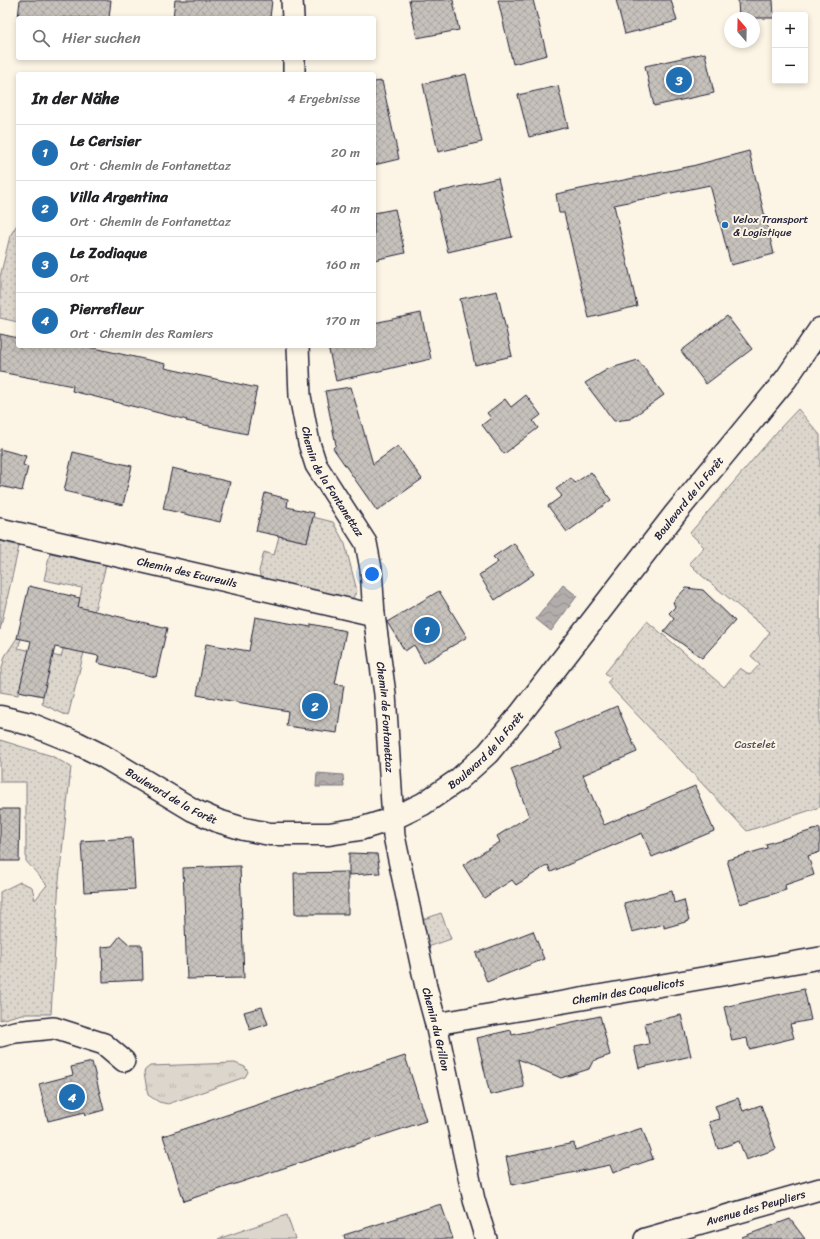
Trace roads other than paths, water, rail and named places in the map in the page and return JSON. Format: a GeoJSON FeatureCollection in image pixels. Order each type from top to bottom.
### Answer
{"type":"FeatureCollection","features":[{"type":"Feature","properties":{"kind":"street"},"geometry":{"type":"LineString","coordinates":[[292,0],[293,16]]}},
{"type":"Feature","properties":{"kind":"street"},"geometry":{"type":"LineString","coordinates":[[294,60],[294,72]]}},
{"type":"Feature","properties":{"kind":"street","name":"Boulevard de la Forêt"},"geometry":{"type":"LineString","coordinates":[[0,717],[30,724],[77,743],[103,756],[193,810],[218,821],[244,829],[270,834],[329,834],[360,829],[392,819],[423,804],[452,785],[488,753],[522,712],[675,514],[786,378],[820,330]]}},
{"type":"Feature","properties":{"kind":"street","name":"Chemin de la Fontanettaz"},"geometry":{"type":"LineString","coordinates":[[298,348],[300,396],[309,443],[316,465],[366,543],[371,568],[374,615]]}},
{"type":"Feature","properties":{"kind":"street","name":"Chemin des Ecureuils"},"geometry":{"type":"LineString","coordinates":[[0,529],[374,615]]}},
{"type":"Feature","properties":{"kind":"street","name":"Chemin de Fontanettaz"},"geometry":{"type":"LineString","coordinates":[[374,615],[385,694],[392,819]]}},
{"type":"Feature","properties":{"kind":"street","name":"Chemin du Grillon"},"geometry":{"type":"LineString","coordinates":[[392,819],[394,836],[426,987],[436,1024],[474,1200],[486,1239]]}},
{"type":"Feature","properties":{"kind":"street","name":"Chemin des Coquelicots"},"geometry":{"type":"LineString","coordinates":[[436,1024],[820,958]]}},
{"type":"Feature","properties":{"kind":"street"},"geometry":{"type":"LineString","coordinates":[[0,1036],[14,1032],[54,1028],[104,1044],[124,1061]]}},
{"type":"Feature","properties":{"kind":"street","name":"Avenue des Peupliers"},"geometry":{"type":"LineString","coordinates":[[645,1239],[820,1189]]}},
{"type":"Feature","properties":{"kind":"water"},"geometry":{"type":"Polygon","coordinates":[[[563,585],[577,596],[551,631],[536,619],[563,585]]]}},
{"type":"Feature","properties":{"kind":"water"},"geometry":{"type":"Polygon","coordinates":[[[317,773],[343,775],[344,787],[316,787],[317,773]]]}},
{"type":"Feature","properties":{"kind":"place","name":"Le Zodiaque"},"geometry":{"type":"Point","coordinates":[679,80]}},
{"type":"Feature","properties":{"kind":"place","name":"Velox Transport & Logistique"},"geometry":{"type":"Point","coordinates":[725,225]}},
{"type":"Feature","properties":{"kind":"place","name":"Le Cerisier"},"geometry":{"type":"Point","coordinates":[427,630]}},
{"type":"Feature","properties":{"kind":"place","name":"Villa Argentina"},"geometry":{"type":"Point","coordinates":[315,706]}},
{"type":"Feature","properties":{"kind":"place","name":"Pierrefleur"},"geometry":{"type":"Point","coordinates":[72,1097]}},
{"type":"Feature","properties":{"kind":"park label","name":"Castelet"},"geometry":{"type":"Point","coordinates":[755,744]}}]}
